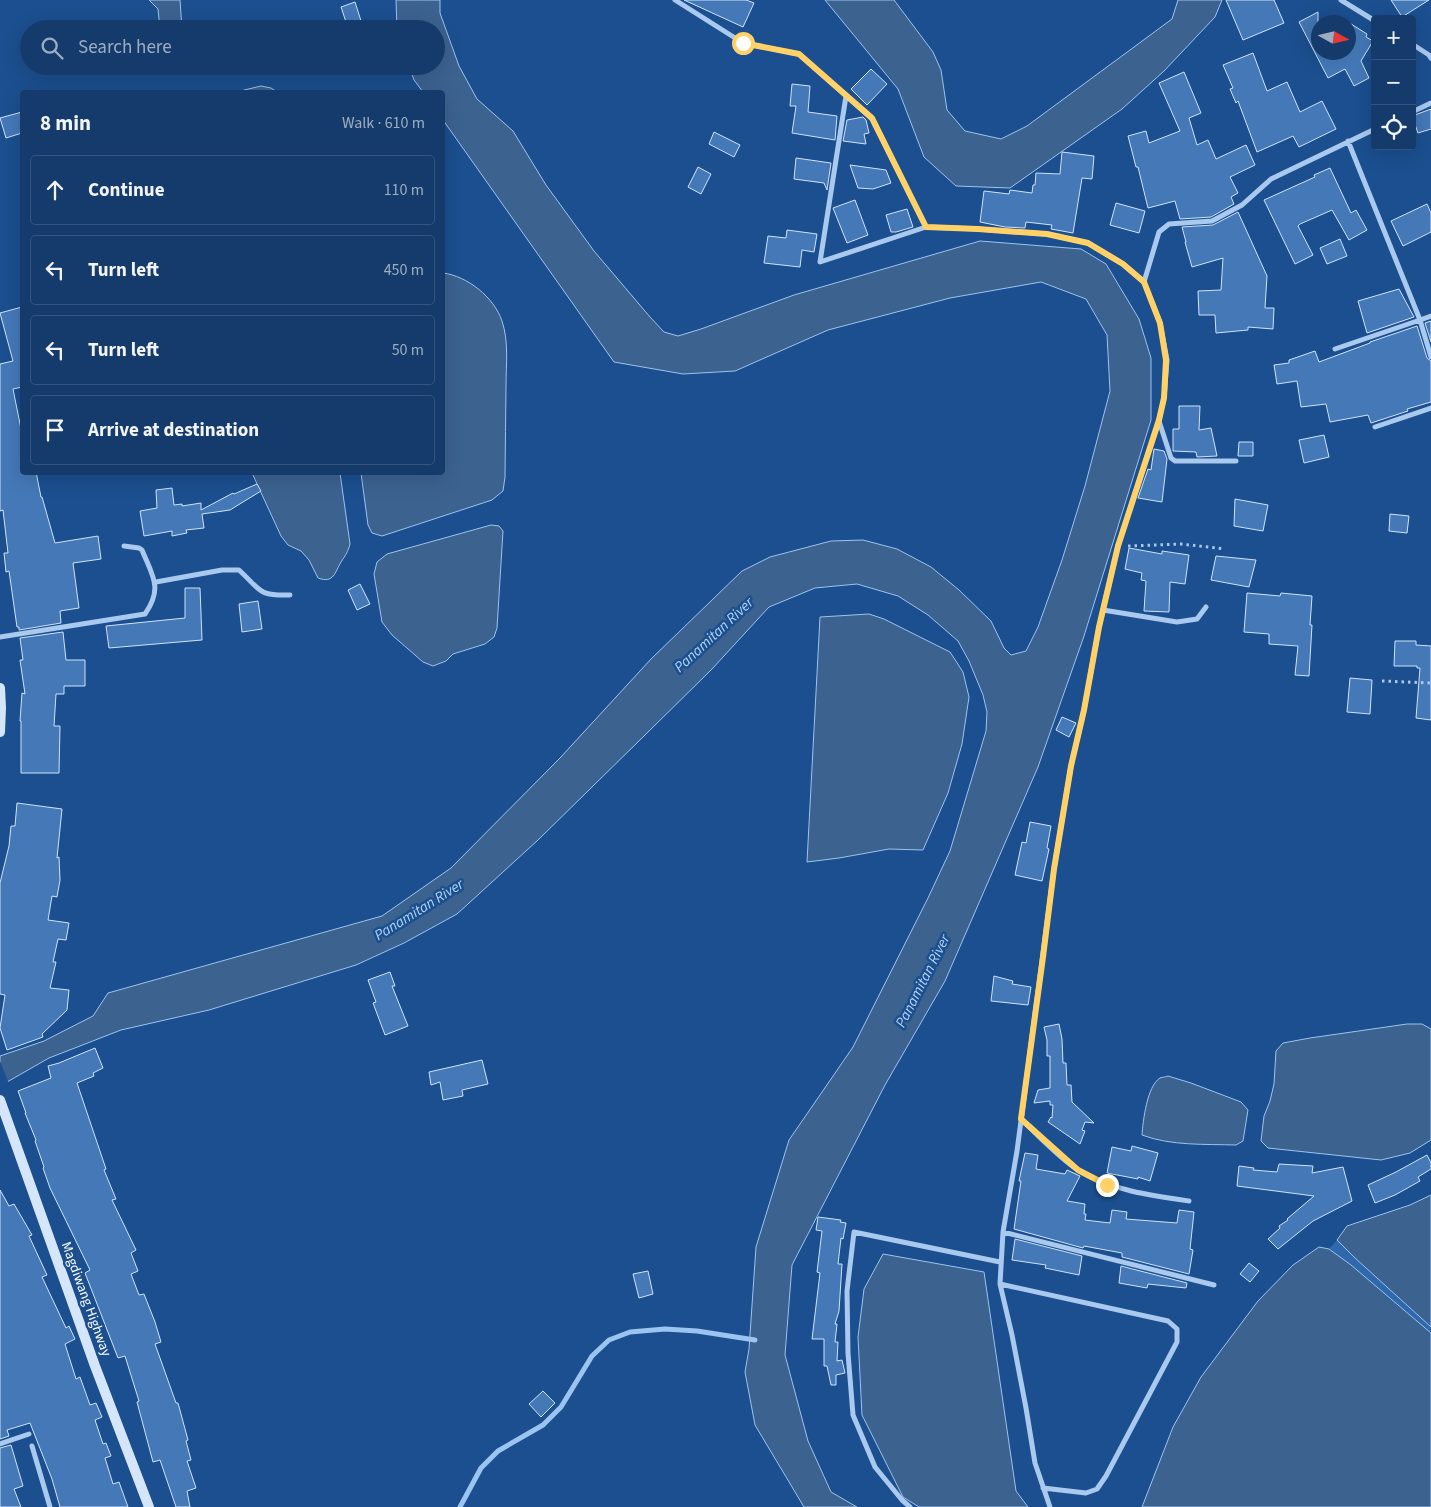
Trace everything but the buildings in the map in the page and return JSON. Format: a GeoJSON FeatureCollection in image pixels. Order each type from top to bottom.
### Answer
{"type":"FeatureCollection","features":[{"type":"Feature","properties":{"kind":"main road"},"geometry":{"type":"LineString","coordinates":[[0,688],[0,732]]}},
{"type":"Feature","properties":{"kind":"main road","name":"Magdiwang Highway"},"geometry":{"type":"LineString","coordinates":[[0,1100],[92,1357],[149,1507]]}},
{"type":"Feature","properties":{"kind":"street"},"geometry":{"type":"LineString","coordinates":[[675,0],[743,43],[799,54],[872,118],[926,227]]}},
{"type":"Feature","properties":{"kind":"street"},"geometry":{"type":"LineString","coordinates":[[1341,0],[1371,19]]}},
{"type":"Feature","properties":{"kind":"street"},"geometry":{"type":"LineString","coordinates":[[1416,46],[1429,54],[1431,58]]}},
{"type":"Feature","properties":{"kind":"street"},"geometry":{"type":"LineString","coordinates":[[846,96],[820,262],[926,227],[1047,234],[1088,243],[1123,264],[1144,282],[1160,323],[1166,360],[1164,398],[1159,420],[1118,546],[1071,766],[1054,869],[1017,1151],[1003,1232],[1000,1284],[1012,1335],[1035,1463],[1050,1507]]}},
{"type":"Feature","properties":{"kind":"street"},"geometry":{"type":"LineString","coordinates":[[1416,110],[1431,103]]}},
{"type":"Feature","properties":{"kind":"street"},"geometry":{"type":"LineString","coordinates":[[1144,282],[1159,232],[1169,224],[1212,221],[1242,205],[1271,179],[1371,131]]}},
{"type":"Feature","properties":{"kind":"street"},"geometry":{"type":"LineString","coordinates":[[1348,141],[1420,320],[1431,357]]}},
{"type":"Feature","properties":{"kind":"street"},"geometry":{"type":"LineString","coordinates":[[1335,349],[1431,316]]}},
{"type":"Feature","properties":{"kind":"street"},"geometry":{"type":"LineString","coordinates":[[1374,427],[1431,408]]}},
{"type":"Feature","properties":{"kind":"street"},"geometry":{"type":"LineString","coordinates":[[1159,420],[1171,458],[1176,461],[1236,461]]}},
{"type":"Feature","properties":{"kind":"street"},"geometry":{"type":"LineString","coordinates":[[0,637],[144,614],[153,602],[156,582],[142,550],[124,546]]}},
{"type":"Feature","properties":{"kind":"street"},"geometry":{"type":"LineString","coordinates":[[156,582],[222,570],[239,570],[262,592],[271,596],[290,595]]}},
{"type":"Feature","properties":{"kind":"street"},"geometry":{"type":"LineString","coordinates":[[1103,610],[1177,622],[1197,619],[1206,607]]}},
{"type":"Feature","properties":{"kind":"street"},"geometry":{"type":"LineString","coordinates":[[1021,1119],[1078,1170],[1107,1185],[1188,1201]]}},
{"type":"Feature","properties":{"kind":"street"},"geometry":{"type":"LineString","coordinates":[[910,1507],[875,1467],[853,1415],[848,1353],[847,1291],[854,1232],[1000,1262]]}},
{"type":"Feature","properties":{"kind":"street"},"geometry":{"type":"LineString","coordinates":[[1003,1232],[1214,1285]]}},
{"type":"Feature","properties":{"kind":"street"},"geometry":{"type":"LineString","coordinates":[[1000,1284],[1168,1321],[1177,1329],[1177,1342],[1106,1476],[1097,1489],[1086,1493],[1043,1488]]}},
{"type":"Feature","properties":{"kind":"street"},"geometry":{"type":"LineString","coordinates":[[0,1444],[28,1434]]}},
{"type":"Feature","properties":{"kind":"street"},"geometry":{"type":"LineString","coordinates":[[32,1446],[50,1507]]}},
{"type":"Feature","properties":{"kind":"path"},"geometry":{"type":"LineString","coordinates":[[1118,546],[1181,544],[1225,549]]}},
{"type":"Feature","properties":{"kind":"path"},"geometry":{"type":"LineString","coordinates":[[1382,681],[1431,682]]}},
{"type":"Feature","properties":{"kind":"shaded area"},"geometry":{"type":"Polygon","coordinates":[[[1337,1240],[1431,1327],[1431,1333],[1351,1265],[1329,1249],[1337,1240]]]}},
{"type":"Feature","properties":{"kind":"water"},"geometry":{"type":"Polygon","coordinates":[[[149,0],[180,0],[181,20],[159,20],[158,9],[149,0]]]}},
{"type":"Feature","properties":{"kind":"water"},"geometry":{"type":"Polygon","coordinates":[[[396,0],[440,0],[440,13],[443,20],[397,20],[396,0]]]}},
{"type":"Feature","properties":{"kind":"water"},"geometry":{"type":"Polygon","coordinates":[[[825,0],[894,0],[933,52],[941,70],[947,110],[965,131],[1001,139],[1027,126],[1172,19],[1178,0],[1222,0],[1215,17],[1164,71],[1122,109],[1010,188],[956,186],[924,157],[898,89],[825,0]]]}},
{"type":"Feature","properties":{"kind":"water","name":"Panamitan River"},"geometry":{"type":"Polygon","coordinates":[[[445,27],[459,66],[477,99],[513,131],[546,185],[594,251],[664,332],[678,336],[794,295],[980,241],[1081,249],[1106,264],[1139,319],[1151,358],[1151,420],[1084,636],[1038,767],[945,981],[885,1085],[792,1265],[785,1355],[808,1441],[831,1492],[857,1507],[804,1507],[755,1425],[745,1372],[749,1349],[756,1247],[789,1140],[853,1047],[928,898],[950,851],[986,731],[987,712],[983,695],[969,661],[958,641],[928,615],[898,596],[857,584],[815,588],[769,607],[712,669],[538,840],[457,914],[404,943],[356,965],[209,1010],[121,1030],[49,1058],[0,1086],[0,1056],[44,1041],[93,1016],[108,993],[382,916],[451,868],[560,758],[651,659],[742,571],[770,557],[831,541],[863,540],[897,549],[931,567],[959,590],[991,621],[1004,648],[1011,655],[1026,651],[1038,627],[1062,560],[1085,486],[1110,391],[1107,335],[1086,299],[1041,282],[950,298],[828,330],[735,371],[683,374],[614,362],[445,123],[445,90],[422,90],[412,75],[445,75],[445,27]]]}},
{"type":"Feature","properties":{"kind":"water"},"geometry":{"type":"Polygon","coordinates":[[[261,86],[274,90],[244,90],[261,86]]]}},
{"type":"Feature","properties":{"kind":"water"},"geometry":{"type":"Polygon","coordinates":[[[445,273],[461,278],[478,289],[493,304],[504,329],[507,361],[505,477],[503,491],[492,500],[382,536],[372,533],[368,525],[361,475],[445,475],[445,273]]]}},
{"type":"Feature","properties":{"kind":"water"},"geometry":{"type":"Polygon","coordinates":[[[253,475],[340,475],[350,544],[333,576],[328,579],[318,578],[309,560],[301,551],[288,545],[281,536],[253,475]]]}},
{"type":"Feature","properties":{"kind":"water"},"geometry":{"type":"Polygon","coordinates":[[[491,525],[499,526],[503,531],[497,628],[494,637],[485,644],[453,654],[446,661],[433,666],[423,662],[392,635],[382,622],[374,574],[377,562],[387,554],[491,525]]]}},
{"type":"Feature","properties":{"kind":"water"},"geometry":{"type":"Polygon","coordinates":[[[869,614],[884,619],[950,652],[963,672],[969,697],[962,744],[948,793],[923,850],[889,849],[807,862],[820,617],[869,614]]]}},
{"type":"Feature","properties":{"kind":"water"},"geometry":{"type":"Polygon","coordinates":[[[1407,1024],[1422,1024],[1431,1029],[1431,1140],[1410,1153],[1381,1160],[1268,1148],[1261,1141],[1264,1116],[1274,1084],[1276,1051],[1283,1043],[1407,1024]]]}},
{"type":"Feature","properties":{"kind":"water"},"geometry":{"type":"Polygon","coordinates":[[[1168,1076],[1241,1102],[1248,1110],[1243,1141],[1236,1145],[1188,1144],[1153,1139],[1142,1135],[1146,1104],[1152,1088],[1160,1078],[1168,1076]]]}},
{"type":"Feature","properties":{"kind":"water"},"geometry":{"type":"Polygon","coordinates":[[[1431,1195],[1431,1327],[1337,1240],[1347,1226],[1410,1205],[1431,1195]]]}},
{"type":"Feature","properties":{"kind":"water"},"geometry":{"type":"Polygon","coordinates":[[[1319,1247],[1329,1249],[1351,1265],[1431,1333],[1431,1507],[1142,1507],[1173,1427],[1201,1377],[1258,1301],[1293,1265],[1319,1247]]]}},
{"type":"Feature","properties":{"kind":"water"},"geometry":{"type":"Polygon","coordinates":[[[883,1254],[984,1272],[1016,1491],[1028,1507],[919,1507],[903,1497],[862,1415],[858,1337],[864,1289],[883,1254]]]}},
{"type":"Feature","properties":{"kind":"pier"},"geometry":{"type":"Polygon","coordinates":[[[0,1061],[9,1084],[0,1089],[0,1061]]]}},
{"type":"Feature","properties":{"kind":"waterway"},"geometry":{"type":"LineString","coordinates":[[460,1507],[481,1468],[498,1451],[543,1425],[561,1407],[592,1356],[609,1340],[630,1332],[665,1329],[697,1331],[755,1340]]}},
{"type":"Feature","properties":{"kind":"route"},"geometry":{"type":"LineString","coordinates":[[743,43],[799,54],[872,118],[926,227],[1047,234],[1088,243],[1123,264],[1144,282],[1160,323],[1166,360],[1164,398],[1159,420],[1118,546],[1099,627],[1084,710],[1071,766],[1054,869],[1021,1119],[1078,1170],[1107,1185]]}}]}
